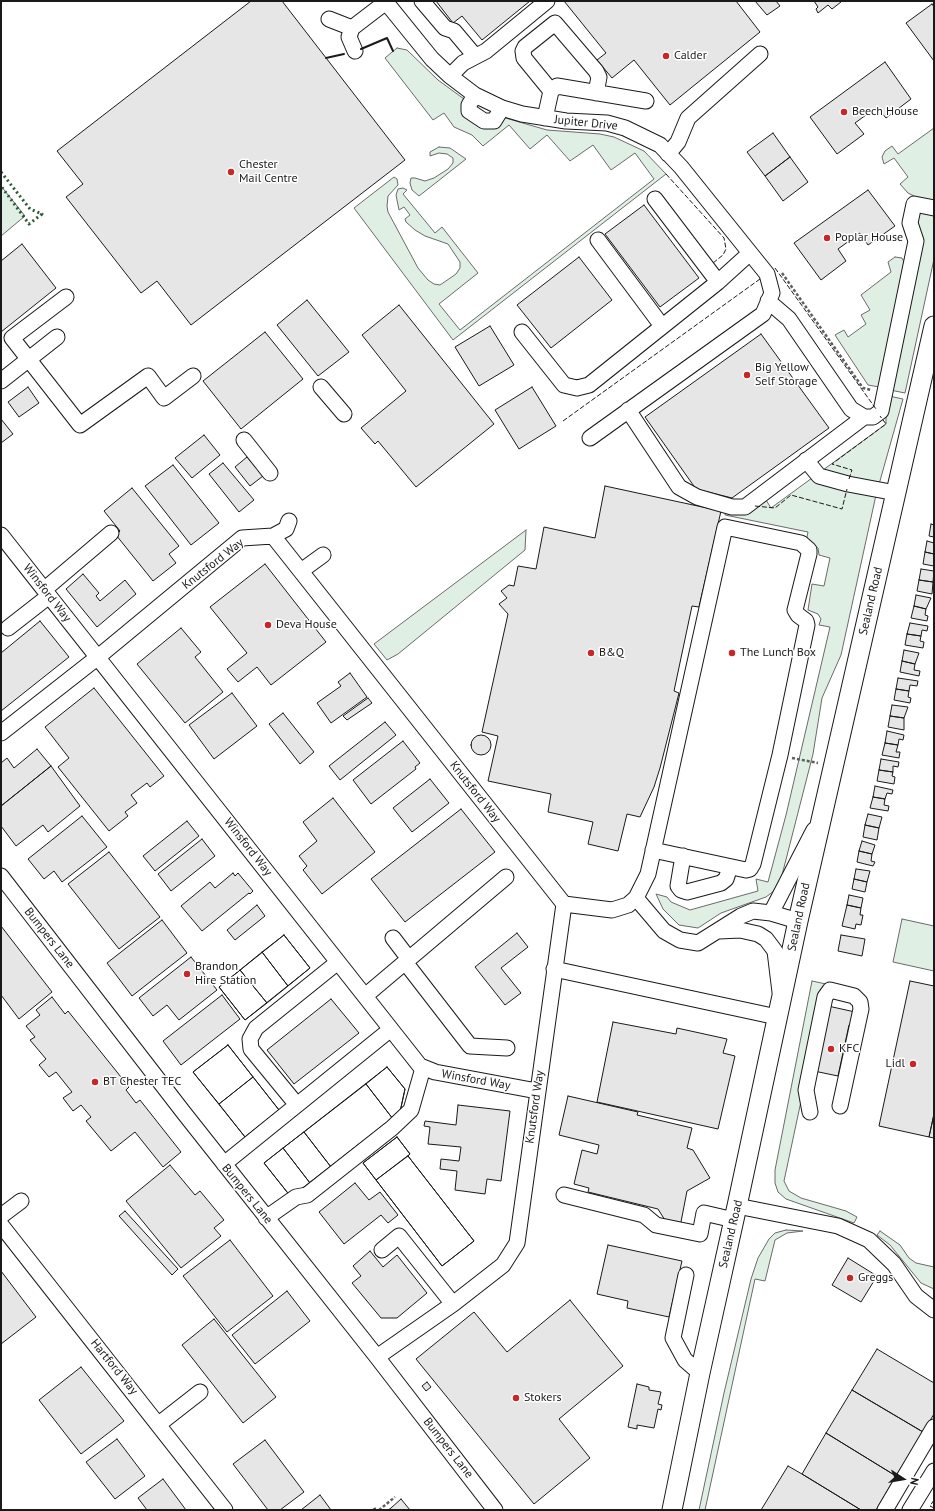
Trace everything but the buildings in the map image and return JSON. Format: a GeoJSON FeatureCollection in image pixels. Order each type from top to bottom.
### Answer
{"type":"FeatureCollection","features":[{"type":"Feature","properties":{"kind":"main road","name":"Sealand Road"},"geometry":{"type":"LineString","coordinates":[[672,1510],[700,1373],[736,1213],[821,815],[896,493],[929,377],[934,326]]}},
{"type":"Feature","properties":{"kind":"street"},"geometry":{"type":"LineString","coordinates":[[422,1],[445,28],[454,31],[475,56]]}},
{"type":"Feature","properties":{"kind":"street"},"geometry":{"type":"LineString","coordinates":[[450,76],[463,63],[486,51],[547,1]]}},
{"type":"Feature","properties":{"kind":"street"},"geometry":{"type":"LineString","coordinates":[[355,51],[349,37],[352,28],[386,2]]}},
{"type":"Feature","properties":{"kind":"street","name":"Jupiter Drive"},"geometry":{"type":"LineString","coordinates":[[386,2],[420,46],[450,76],[475,96],[502,108],[545,118],[607,123],[625,128],[660,145],[750,254],[773,272]]}},
{"type":"Feature","properties":{"kind":"street"},"geometry":{"type":"LineString","coordinates":[[329,19],[352,28]]}},
{"type":"Feature","properties":{"kind":"street"},"geometry":{"type":"LineString","coordinates":[[551,91],[524,58],[523,51],[525,47],[554,23],[596,71],[599,77],[596,93]]}},
{"type":"Feature","properties":{"kind":"street"},"geometry":{"type":"LineString","coordinates":[[668,154],[678,142],[688,118],[760,54]]}},
{"type":"Feature","properties":{"kind":"street"},"geometry":{"type":"LineString","coordinates":[[545,118],[551,91],[557,86],[646,101]]}},
{"type":"Feature","properties":{"kind":"street"},"geometry":{"type":"LineString","coordinates":[[655,199],[718,282]]}},
{"type":"Feature","properties":{"kind":"street"},"geometry":{"type":"LineString","coordinates":[[768,301],[789,319],[851,409],[864,417],[872,417],[881,411],[916,241],[910,223],[914,204],[934,208]]}},
{"type":"Feature","properties":{"kind":"street"},"geometry":{"type":"LineString","coordinates":[[598,240],[662,326]]}},
{"type":"Feature","properties":{"kind":"street"},"geometry":{"type":"LineString","coordinates":[[522,332],[564,385],[577,388],[589,385],[718,282],[750,254]]}},
{"type":"Feature","properties":{"kind":"street"},"geometry":{"type":"LineString","coordinates":[[590,438],[763,314],[772,293],[773,272]]}},
{"type":"Feature","properties":{"kind":"street"},"geometry":{"type":"LineString","coordinates":[[66,297],[12,338],[80,425],[148,376],[164,398],[193,376]]}},
{"type":"Feature","properties":{"kind":"street"},"geometry":{"type":"LineString","coordinates":[[1,381],[57,337]]}},
{"type":"Feature","properties":{"kind":"street"},"geometry":{"type":"LineString","coordinates":[[321,387],[344,414]]}},
{"type":"Feature","properties":{"kind":"street"},"geometry":{"type":"LineString","coordinates":[[628,410],[679,487],[697,497],[732,507],[745,507],[864,417]]}},
{"type":"Feature","properties":{"kind":"street"},"geometry":{"type":"LineString","coordinates":[[244,440],[270,473]]}},
{"type":"Feature","properties":{"kind":"street"},"geometry":{"type":"LineString","coordinates":[[806,460],[819,476],[896,493]]}},
{"type":"Feature","properties":{"kind":"street"},"geometry":{"type":"LineString","coordinates":[[273,536],[286,529],[289,521]]}},
{"type":"Feature","properties":{"kind":"street"},"geometry":{"type":"LineString","coordinates":[[564,904],[612,910],[628,905],[636,898],[648,874],[725,527],[801,543],[809,550],[809,557],[795,610],[807,625],[780,755],[753,864],[750,869],[746,870],[654,850]]}},
{"type":"Feature","properties":{"kind":"street"},"geometry":{"type":"LineString","coordinates":[[8,628],[111,533]]}},
{"type":"Feature","properties":{"kind":"street","name":"Winsford Way"},"geometry":{"type":"LineString","coordinates":[[1,535],[420,1066],[435,1072],[537,1090]]}},
{"type":"Feature","properties":{"kind":"street","name":"Knutsford Way"},"geometry":{"type":"LineString","coordinates":[[1,733],[98,657],[242,538],[273,536],[564,904],[537,1090],[517,1243],[503,1265],[453,1304],[377,1357]]}},
{"type":"Feature","properties":{"kind":"street"},"geometry":{"type":"LineString","coordinates":[[301,571],[323,555]]}},
{"type":"Feature","properties":{"kind":"street"},"geometry":{"type":"LineString","coordinates":[[771,913],[821,815]]}},
{"type":"Feature","properties":{"kind":"street"},"geometry":{"type":"LineString","coordinates":[[683,856],[678,886],[681,890],[687,892],[721,883],[726,879],[730,867]]}},
{"type":"Feature","properties":{"kind":"street","name":"Bumpers Lane"},"geometry":{"type":"LineString","coordinates":[[1,876],[266,1218],[496,1510]]}},
{"type":"Feature","properties":{"kind":"street"},"geometry":{"type":"LineString","coordinates":[[365,996],[506,877]]}},
{"type":"Feature","properties":{"kind":"street"},"geometry":{"type":"LineString","coordinates":[[636,898],[664,931],[680,940],[698,944],[741,916],[753,911],[771,913],[798,921]]}},
{"type":"Feature","properties":{"kind":"street"},"geometry":{"type":"LineString","coordinates":[[554,969],[779,1008],[775,951],[766,938],[758,934],[740,930],[718,931]]}},
{"type":"Feature","properties":{"kind":"street"},"geometry":{"type":"LineString","coordinates":[[393,938],[407,961],[470,1046],[507,1048]]}},
{"type":"Feature","properties":{"kind":"street"},"geometry":{"type":"LineString","coordinates":[[297,1105],[252,1049],[250,1039],[256,1028],[338,962]]}},
{"type":"Feature","properties":{"kind":"street"},"geometry":{"type":"LineString","coordinates":[[810,1112],[806,1090],[825,997],[830,990],[854,996],[860,1002],[860,1009],[840,1106]]}},
{"type":"Feature","properties":{"kind":"street"},"geometry":{"type":"LineString","coordinates":[[224,1164],[391,1029]]}},
{"type":"Feature","properties":{"kind":"street"},"geometry":{"type":"LineString","coordinates":[[266,1218],[296,1197],[307,1195],[392,1128],[410,1110],[423,1068]]}},
{"type":"Feature","properties":{"kind":"street"},"geometry":{"type":"LineString","coordinates":[[564,1195],[644,1215],[656,1225],[700,1234],[704,1213],[736,1213],[838,1226],[869,1240],[894,1264],[916,1296],[934,1310]]}},
{"type":"Feature","properties":{"kind":"street"},"geometry":{"type":"LineString","coordinates":[[1,1216],[21,1201]]}},
{"type":"Feature","properties":{"kind":"street","name":"Hartford Way"},"geometry":{"type":"LineString","coordinates":[[1,1225],[159,1424],[225,1510]]}},
{"type":"Feature","properties":{"kind":"street"},"geometry":{"type":"LineString","coordinates":[[382,1250],[399,1236],[453,1304]]}},
{"type":"Feature","properties":{"kind":"street"},"geometry":{"type":"LineString","coordinates":[[686,1275],[673,1338],[685,1360],[700,1373]]}},
{"type":"Feature","properties":{"kind":"street"},"geometry":{"type":"LineString","coordinates":[[159,1424],[200,1392]]}},
{"type":"Feature","properties":{"kind":"street"},"geometry":{"type":"LineString","coordinates":[[885,1510],[934,1427]]}},
{"type":"Feature","properties":{"kind":"street"},"geometry":{"type":"LineString","coordinates":[[910,1510],[934,1471]]}},
{"type":"Feature","properties":{"kind":"path"},"geometry":{"type":"LineString","coordinates":[[773,272],[863,388],[885,392]]}},
{"type":"Feature","properties":{"kind":"path"},"geometry":{"type":"LineString","coordinates":[[780,755],[833,766]]}},
{"type":"Feature","properties":{"kind":"path"},"geometry":{"type":"LineString","coordinates":[[379,1510],[396,1497]]}},
{"type":"Feature","properties":{"kind":"green space"},"geometry":{"type":"Polygon","coordinates":[[[397,48],[407,50],[438,80],[464,99],[467,114],[502,117],[547,130],[600,134],[614,137],[644,151],[666,174],[453,340],[354,208],[394,177],[397,179],[398,185],[388,196],[388,212],[418,268],[428,280],[434,284],[440,285],[456,274],[460,268],[460,262],[448,244],[425,236],[406,222],[405,219],[410,215],[404,207],[399,210],[396,195],[398,189],[403,188],[407,190],[403,194],[435,233],[442,227],[478,273],[439,304],[460,330],[654,179],[635,153],[611,170],[593,145],[570,161],[547,135],[530,149],[509,125],[483,146],[472,135],[454,127],[444,113],[433,120],[385,58],[397,48]]]}},
{"type":"Feature","properties":{"kind":"green space"},"geometry":{"type":"Polygon","coordinates":[[[934,128],[934,201],[916,197],[908,193],[900,184],[908,177],[894,158],[884,164],[882,157],[885,151],[892,146],[898,154],[934,128]]]}},
{"type":"Feature","properties":{"kind":"green space"},"geometry":{"type":"Polygon","coordinates":[[[439,147],[450,148],[466,159],[419,196],[412,190],[410,183],[411,178],[425,181],[434,178],[448,169],[453,163],[453,158],[447,154],[439,153],[430,156],[430,152],[439,147]]]}},
{"type":"Feature","properties":{"kind":"green space"},"geometry":{"type":"Polygon","coordinates":[[[1,186],[25,216],[1,236],[1,186]]]}},
{"type":"Feature","properties":{"kind":"green space"},"geometry":{"type":"Polygon","coordinates":[[[925,212],[934,215],[934,259],[905,393],[890,390],[915,227],[919,214],[925,212]]]}},
{"type":"Feature","properties":{"kind":"green space"},"geometry":{"type":"Polygon","coordinates":[[[895,257],[902,258],[906,266],[879,387],[868,385],[835,335],[844,330],[848,337],[866,324],[861,315],[870,310],[861,295],[891,272],[888,262],[895,257]]]}},
{"type":"Feature","properties":{"kind":"green space"},"geometry":{"type":"Polygon","coordinates":[[[889,396],[903,399],[876,495],[841,655],[822,698],[813,754],[781,879],[774,891],[766,897],[721,913],[698,928],[679,925],[663,909],[656,894],[667,897],[671,902],[690,910],[758,891],[756,879],[768,882],[786,815],[830,627],[819,625],[821,619],[818,614],[808,610],[812,584],[824,586],[830,558],[819,555],[818,548],[813,544],[806,542],[808,532],[725,515],[727,507],[766,500],[771,508],[886,424],[889,396]]]}},
{"type":"Feature","properties":{"kind":"green space"},"geometry":{"type":"Polygon","coordinates":[[[526,530],[525,550],[398,654],[387,660],[374,644],[526,530]]]}},
{"type":"Feature","properties":{"kind":"green space"},"geometry":{"type":"Polygon","coordinates":[[[902,919],[934,926],[934,971],[893,962],[902,919]]]}},
{"type":"Feature","properties":{"kind":"green space"},"geometry":{"type":"Polygon","coordinates":[[[812,981],[826,984],[784,1181],[789,1191],[801,1198],[846,1211],[857,1217],[854,1223],[786,1199],[778,1192],[775,1183],[775,1170],[812,981]]]}},
{"type":"Feature","properties":{"kind":"green space"},"geometry":{"type":"Polygon","coordinates":[[[786,1230],[803,1231],[787,1233],[775,1240],[765,1281],[755,1279],[705,1510],[699,1510],[724,1393],[751,1279],[758,1258],[769,1239],[775,1233],[786,1230]]]}},
{"type":"Feature","properties":{"kind":"green space"},"geometry":{"type":"Polygon","coordinates":[[[880,1231],[900,1245],[909,1258],[916,1263],[934,1267],[934,1289],[921,1283],[890,1245],[877,1235],[880,1231]]]}},
{"type":"Feature","properties":{"kind":"hedge"},"geometry":{"type":"LineString","coordinates":[[1,172],[30,209],[42,214],[29,224],[1,186]]}},
{"type":"Feature","properties":{"kind":"fence"},"geometry":{"type":"LineString","coordinates":[[666,174],[724,238],[726,249],[723,255],[713,263]]}},
{"type":"Feature","properties":{"kind":"fence"},"geometry":{"type":"LineString","coordinates":[[775,268],[876,409]]}},
{"type":"Feature","properties":{"kind":"fence"},"geometry":{"type":"LineString","coordinates":[[563,421],[760,279]]}},
{"type":"Feature","properties":{"kind":"fence"},"geometry":{"type":"LineString","coordinates":[[849,479],[852,470],[832,464],[886,424],[880,416]]}},
{"type":"Feature","properties":{"kind":"fence"},"geometry":{"type":"LineString","coordinates":[[755,506],[775,508],[791,495],[842,509],[847,489]]}},
{"type":"Feature","properties":{"kind":"fence"},"geometry":{"type":"LineString","coordinates":[[934,1500],[930,1506],[934,1508]]}},
{"type":"Feature","properties":{"kind":"wall"},"geometry":{"type":"LineString","coordinates":[[361,49],[387,38],[393,51]]}},
{"type":"Feature","properties":{"kind":"wall"},"geometry":{"type":"LineString","coordinates":[[326,58],[344,54]]}},
{"type":"Feature","properties":{"kind":"place","name":"Calder"},"geometry":{"type":"Point","coordinates":[666,56]}},
{"type":"Feature","properties":{"kind":"place","name":"Beech House"},"geometry":{"type":"Point","coordinates":[844,112]}},
{"type":"Feature","properties":{"kind":"place","name":"Chester Mail Centre"},"geometry":{"type":"Point","coordinates":[231,172]}},
{"type":"Feature","properties":{"kind":"place","name":"Poplar House"},"geometry":{"type":"Point","coordinates":[827,238]}},
{"type":"Feature","properties":{"kind":"place","name":"Big Yellow Self Storage"},"geometry":{"type":"Point","coordinates":[747,375]}},
{"type":"Feature","properties":{"kind":"place","name":"Deva House"},"geometry":{"type":"Point","coordinates":[268,625]}},
{"type":"Feature","properties":{"kind":"place","name":"B&Q"},"geometry":{"type":"Point","coordinates":[591,653]}},
{"type":"Feature","properties":{"kind":"place","name":"The Lunch Box"},"geometry":{"type":"Point","coordinates":[732,653]}},
{"type":"Feature","properties":{"kind":"place","name":"Brandon Hire Station"},"geometry":{"type":"Point","coordinates":[187,974]}},
{"type":"Feature","properties":{"kind":"place","name":"KFC"},"geometry":{"type":"Point","coordinates":[831,1049]}},
{"type":"Feature","properties":{"kind":"place","name":"Lidl"},"geometry":{"type":"Point","coordinates":[913,1064]}},
{"type":"Feature","properties":{"kind":"place","name":"BT Chester TEC"},"geometry":{"type":"Point","coordinates":[95,1082]}},
{"type":"Feature","properties":{"kind":"place","name":"Greggs"},"geometry":{"type":"Point","coordinates":[850,1278]}},
{"type":"Feature","properties":{"kind":"place","name":"Stokers"},"geometry":{"type":"Point","coordinates":[516,1398]}}]}
